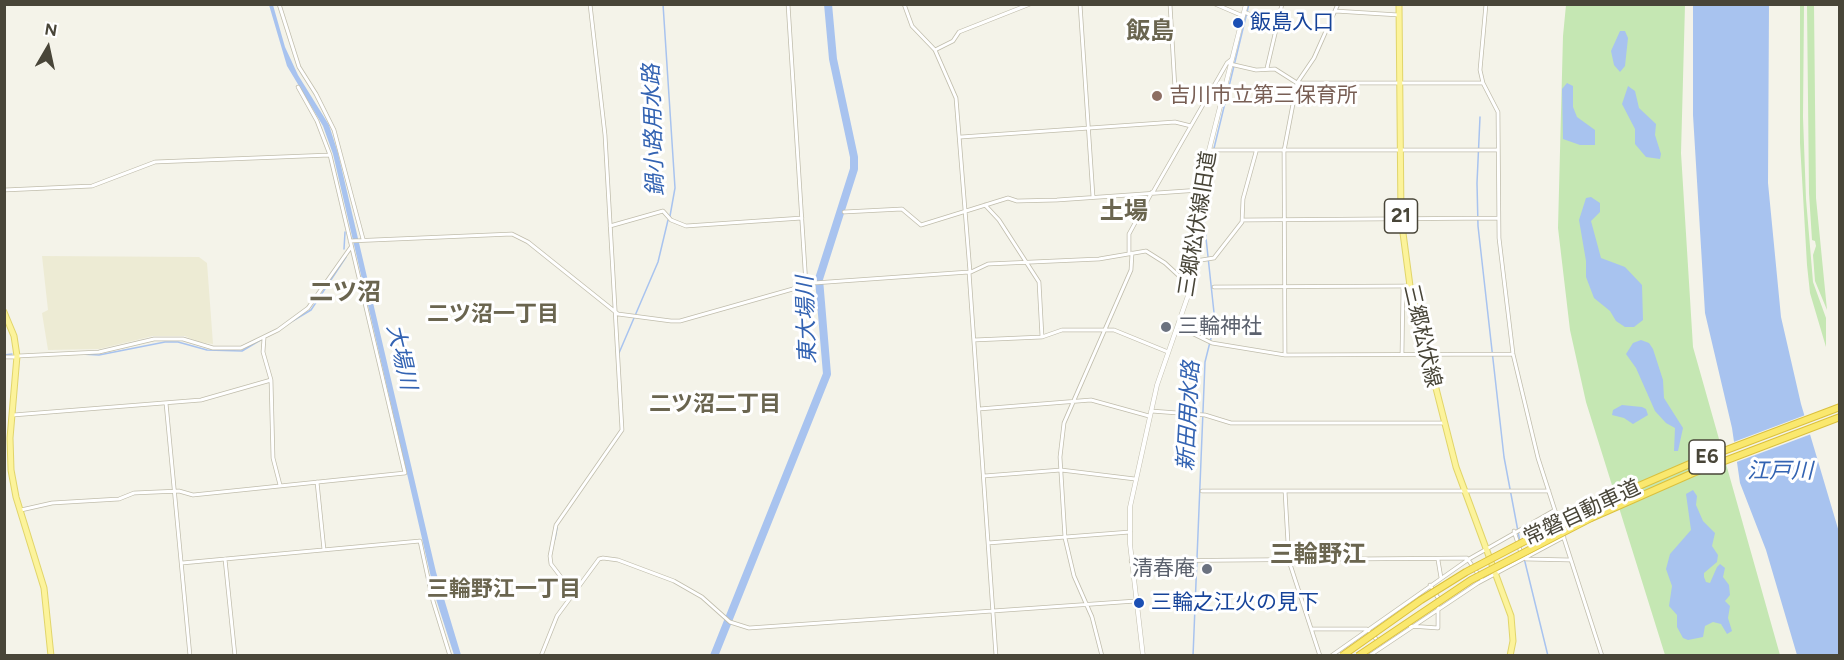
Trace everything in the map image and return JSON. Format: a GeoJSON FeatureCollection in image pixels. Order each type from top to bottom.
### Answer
{"type":"FeatureCollection","features":[{"type":"Feature","properties":{"kind":"highway","name":"常磐自動車道"},"geometry":{"type":"LineString","coordinates":[[1342,656],[1421,600],[1555,524],[1692,463],[1839,407]]}},
{"type":"Feature","properties":{"kind":"highway","name":"常磐自動車道"},"geometry":{"type":"LineString","coordinates":[[1358,656],[1471,580],[1558,533],[1693,473],[1839,417]]}},
{"type":"Feature","properties":{"kind":"main road","name":"三郷松伏線"},"geometry":{"type":"LineString","coordinates":[[1399,4],[1401,218],[1406,286],[1463,490],[1511,616],[1513,641],[1510,656]]}},
{"type":"Feature","properties":{"kind":"main road"},"geometry":{"type":"LineString","coordinates":[[4,312],[14,336],[17,357],[11,470],[20,511],[44,588],[51,656]]}},
{"type":"Feature","properties":{"kind":"street"},"geometry":{"type":"LineString","coordinates":[[279,4],[299,68],[329,117],[337,138],[362,239]]}},
{"type":"Feature","properties":{"kind":"street"},"geometry":{"type":"LineString","coordinates":[[574,594],[551,564],[550,556],[556,525],[622,430],[605,135],[590,4]]}},
{"type":"Feature","properties":{"kind":"street"},"geometry":{"type":"LineString","coordinates":[[788,4],[806,285]]}},
{"type":"Feature","properties":{"kind":"street"},"geometry":{"type":"LineString","coordinates":[[904,4],[912,26],[935,51],[956,98],[961,137],[996,656]]}},
{"type":"Feature","properties":{"kind":"street"},"geometry":{"type":"LineString","coordinates":[[935,51],[953,41],[959,32],[1030,4]]}},
{"type":"Feature","properties":{"kind":"street"},"geometry":{"type":"LineString","coordinates":[[1080,4],[1093,197]]}},
{"type":"Feature","properties":{"kind":"street"},"geometry":{"type":"LineString","coordinates":[[1170,4],[1174,89]]}},
{"type":"Feature","properties":{"kind":"street"},"geometry":{"type":"LineString","coordinates":[[1215,4],[1277,25]]}},
{"type":"Feature","properties":{"kind":"street","name":"三郷松伏線旧道"},"geometry":{"type":"LineString","coordinates":[[1143,656],[1131,561],[1130,532],[1136,479],[1150,414],[1191,287],[1200,190],[1212,151],[1245,13],[1245,4]]}},
{"type":"Feature","properties":{"kind":"street"},"geometry":{"type":"LineString","coordinates":[[1267,68],[1282,4]]}},
{"type":"Feature","properties":{"kind":"street"},"geometry":{"type":"LineString","coordinates":[[1285,355],[1284,151],[1297,83],[1314,58],[1338,4]]}},
{"type":"Feature","properties":{"kind":"street"},"geometry":{"type":"LineString","coordinates":[[1486,4],[1480,70],[1483,83],[1497,106],[1498,218],[1514,354],[1528,422],[1602,656]]}},
{"type":"Feature","properties":{"kind":"street"},"geometry":{"type":"LineString","coordinates":[[1335,11],[1399,15]]}},
{"type":"Feature","properties":{"kind":"street"},"geometry":{"type":"LineString","coordinates":[[1102,656],[1074,576],[1065,538],[1060,457],[1064,423],[1131,270],[1129,234],[1191,126],[1233,63],[1256,70],[1267,68],[1278,71],[1297,83],[1483,83]]}},
{"type":"Feature","properties":{"kind":"street"},"geometry":{"type":"LineString","coordinates":[[20,511],[52,503],[119,499],[134,493],[175,490],[193,495],[405,473],[330,155],[317,121],[298,87]]}},
{"type":"Feature","properties":{"kind":"street"},"geometry":{"type":"LineString","coordinates":[[961,137],[1175,122],[1191,126]]}},
{"type":"Feature","properties":{"kind":"street"},"geometry":{"type":"LineString","coordinates":[[1212,151],[1498,150]]}},
{"type":"Feature","properties":{"kind":"street"},"geometry":{"type":"LineString","coordinates":[[1195,261],[1209,260],[1244,220],[1243,199],[1256,152]]}},
{"type":"Feature","properties":{"kind":"street"},"geometry":{"type":"LineString","coordinates":[[4,190],[92,186],[155,162],[330,155]]}},
{"type":"Feature","properties":{"kind":"street"},"geometry":{"type":"LineString","coordinates":[[844,212],[902,209],[921,225],[1008,198],[1017,201],[1200,190]]}},
{"type":"Feature","properties":{"kind":"street"},"geometry":{"type":"LineString","coordinates":[[985,205],[999,220],[1039,282],[1042,337]]}},
{"type":"Feature","properties":{"kind":"street"},"geometry":{"type":"LineString","coordinates":[[610,226],[663,212],[670,220],[686,226],[802,218]]}},
{"type":"Feature","properties":{"kind":"street"},"geometry":{"type":"LineString","coordinates":[[1244,220],[1498,218]]}},
{"type":"Feature","properties":{"kind":"street"},"geometry":{"type":"LineString","coordinates":[[351,241],[362,239],[419,240],[512,234],[528,242],[615,311],[623,315],[680,321],[821,282],[970,273],[988,264],[1099,259],[1146,251],[1165,263],[1191,287]]}},
{"type":"Feature","properties":{"kind":"street"},"geometry":{"type":"LineString","coordinates":[[4,357],[99,352],[154,339],[183,339],[213,348],[241,348],[264,340],[308,308],[351,247]]}},
{"type":"Feature","properties":{"kind":"street"},"geometry":{"type":"LineString","coordinates":[[1214,287],[1406,286],[1402,354]]}},
{"type":"Feature","properties":{"kind":"street"},"geometry":{"type":"LineString","coordinates":[[1179,327],[1212,343],[1285,355],[1514,354]]}},
{"type":"Feature","properties":{"kind":"street"},"geometry":{"type":"LineString","coordinates":[[974,340],[1042,337],[1062,330],[1114,330],[1170,352]]}},
{"type":"Feature","properties":{"kind":"street"},"geometry":{"type":"LineString","coordinates":[[264,340],[262,352],[271,380],[273,458],[280,485]]}},
{"type":"Feature","properties":{"kind":"street"},"geometry":{"type":"LineString","coordinates":[[4,415],[201,400],[271,380]]}},
{"type":"Feature","properties":{"kind":"street"},"geometry":{"type":"LineString","coordinates":[[979,408],[1073,401],[1103,402],[1150,414],[1205,415],[1231,423],[1443,423]]}},
{"type":"Feature","properties":{"kind":"street"},"geometry":{"type":"LineString","coordinates":[[166,403],[190,656]]}},
{"type":"Feature","properties":{"kind":"street"},"geometry":{"type":"LineString","coordinates":[[984,476],[1061,470],[1136,479]]}},
{"type":"Feature","properties":{"kind":"street"},"geometry":{"type":"LineString","coordinates":[[317,482],[324,550]]}},
{"type":"Feature","properties":{"kind":"street"},"geometry":{"type":"LineString","coordinates":[[1202,491],[1549,491]]}},
{"type":"Feature","properties":{"kind":"street"},"geometry":{"type":"LineString","coordinates":[[1285,491],[1289,561],[1320,656]]}},
{"type":"Feature","properties":{"kind":"street"},"geometry":{"type":"LineString","coordinates":[[1331,656],[1367,628],[1469,559],[1516,530],[1555,510]]}},
{"type":"Feature","properties":{"kind":"street"},"geometry":{"type":"LineString","coordinates":[[1516,530],[1524,559]]}},
{"type":"Feature","properties":{"kind":"street"},"geometry":{"type":"LineString","coordinates":[[988,543],[1130,532]]}},
{"type":"Feature","properties":{"kind":"street"},"geometry":{"type":"LineString","coordinates":[[1369,656],[1438,607],[1482,580],[1564,537]]}},
{"type":"Feature","properties":{"kind":"street"},"geometry":{"type":"LineString","coordinates":[[182,562],[420,541],[437,616],[450,656]]}},
{"type":"Feature","properties":{"kind":"street"},"geometry":{"type":"LineString","coordinates":[[225,558],[235,656]]}},
{"type":"Feature","properties":{"kind":"street"},"geometry":{"type":"LineString","coordinates":[[541,656],[549,630],[599,559],[613,559],[674,581],[702,597],[730,622],[749,628],[1136,601]]}},
{"type":"Feature","properties":{"kind":"street"},"geometry":{"type":"LineString","coordinates":[[1131,561],[1469,559]]}},
{"type":"Feature","properties":{"kind":"street"},"geometry":{"type":"LineString","coordinates":[[1469,559],[1482,580]]}},
{"type":"Feature","properties":{"kind":"street"},"geometry":{"type":"LineString","coordinates":[[1524,559],[1571,560]]}},
{"type":"Feature","properties":{"kind":"street"},"geometry":{"type":"LineString","coordinates":[[1438,560],[1441,578]]}},
{"type":"Feature","properties":{"kind":"street"},"geometry":{"type":"LineString","coordinates":[[1430,585],[1443,604]]}},
{"type":"Feature","properties":{"kind":"street"},"geometry":{"type":"LineString","coordinates":[[1410,626],[1438,628],[1438,607]]}},
{"type":"Feature","properties":{"kind":"street"},"geometry":{"type":"LineString","coordinates":[[1311,629],[1367,628]]}},
{"type":"Feature","properties":{"kind":"street"},"geometry":{"type":"LineString","coordinates":[[1367,628],[1382,646]]}},
{"type":"Feature","properties":{"kind":"shaded area"},"geometry":{"type":"Polygon","coordinates":[[[42,256],[199,257],[207,263],[213,344],[198,342],[185,336],[153,336],[99,349],[48,350],[42,313],[48,310],[42,256]]]}},
{"type":"Feature","properties":{"kind":"green space"},"geometry":{"type":"Polygon","coordinates":[[[1566,5],[1685,5],[1681,153],[1693,347],[1780,655],[1665,655],[1586,402],[1570,330],[1558,228],[1563,36],[1566,5]]]}},
{"type":"Feature","properties":{"kind":"green space"},"geometry":{"type":"Polygon","coordinates":[[[1800,5],[1804,5],[1803,117],[1806,199],[1813,282],[1826,318],[1826,347],[1810,293],[1807,265],[1800,143],[1800,5]]]}},
{"type":"Feature","properties":{"kind":"green space"},"geometry":{"type":"Polygon","coordinates":[[[1807,5],[1814,5],[1816,198],[1827,310],[1815,281],[1813,255],[1816,246],[1815,241],[1812,240],[1809,193],[1807,5]]]}},
{"type":"Feature","properties":{"kind":"water"},"geometry":{"type":"Polygon","coordinates":[[[269,5],[273,5],[285,47],[298,75],[329,125],[338,153],[436,572],[461,655],[454,655],[436,599],[333,154],[323,126],[287,66],[269,5]]]}},
{"type":"Feature","properties":{"kind":"water","name":"江戸川"},"geometry":{"type":"Polygon","coordinates":[[[1693,5],[1769,5],[1768,183],[1781,317],[1801,404],[1839,532],[1839,655],[1797,655],[1766,550],[1740,483],[1732,428],[1705,313],[1693,115],[1693,5]]]}},
{"type":"Feature","properties":{"kind":"water"},"geometry":{"type":"Polygon","coordinates":[[[1620,31],[1625,31],[1628,38],[1625,66],[1620,72],[1614,65],[1611,51],[1620,31]]]}},
{"type":"Feature","properties":{"kind":"water"},"geometry":{"type":"Polygon","coordinates":[[[1567,83],[1573,86],[1573,107],[1577,117],[1595,130],[1595,145],[1580,145],[1563,139],[1562,89],[1567,83]]]}},
{"type":"Feature","properties":{"kind":"water"},"geometry":{"type":"Polygon","coordinates":[[[1628,86],[1635,91],[1639,108],[1656,124],[1655,135],[1661,154],[1660,159],[1646,157],[1635,144],[1635,129],[1622,104],[1628,86]]]}},
{"type":"Feature","properties":{"kind":"water"},"geometry":{"type":"Polygon","coordinates":[[[1591,197],[1600,203],[1600,212],[1591,221],[1601,258],[1625,267],[1642,285],[1643,320],[1634,327],[1625,327],[1616,321],[1610,311],[1594,298],[1586,277],[1586,261],[1579,220],[1586,198],[1591,197]]]}},
{"type":"Feature","properties":{"kind":"water"},"geometry":{"type":"Polygon","coordinates":[[[1641,340],[1649,343],[1653,349],[1663,380],[1664,398],[1683,428],[1678,451],[1674,451],[1675,428],[1666,423],[1655,411],[1636,368],[1626,354],[1633,343],[1641,340]]]}},
{"type":"Feature","properties":{"kind":"water"},"geometry":{"type":"Polygon","coordinates":[[[1622,405],[1642,407],[1646,409],[1648,415],[1633,424],[1624,418],[1612,415],[1613,410],[1622,405]]]}},
{"type":"Feature","properties":{"kind":"water"},"geometry":{"type":"Polygon","coordinates":[[[1693,490],[1697,496],[1696,505],[1703,521],[1715,533],[1712,546],[1718,555],[1717,562],[1704,573],[1704,577],[1706,582],[1710,583],[1720,564],[1725,568],[1723,577],[1729,585],[1730,595],[1725,601],[1730,606],[1728,618],[1732,631],[1727,634],[1721,624],[1713,622],[1705,626],[1703,637],[1688,640],[1683,638],[1677,627],[1677,615],[1669,606],[1672,586],[1666,569],[1670,554],[1691,530],[1686,494],[1693,490]]]}},
{"type":"Feature","properties":{"kind":"pier"},"geometry":{"type":"Polygon","coordinates":[[[1808,414],[1814,433],[1734,463],[1731,443],[1808,414]]]}},
{"type":"Feature","properties":{"kind":"waterway","name":"鍋小路用水路"},"geometry":{"type":"LineString","coordinates":[[663,4],[675,188],[670,216]]}},
{"type":"Feature","properties":{"kind":"waterway","name":"東大場川"},"geometry":{"type":"LineString","coordinates":[[714,656],[827,374],[819,279],[854,169],[854,157],[833,59],[828,4]]}},
{"type":"Feature","properties":{"kind":"waterway","name":"新田用水路"},"geometry":{"type":"LineString","coordinates":[[1193,656],[1205,362],[1215,322],[1203,210],[1208,173],[1249,4]]}},
{"type":"Feature","properties":{"kind":"waterway"},"geometry":{"type":"LineString","coordinates":[[1480,117],[1478,226],[1504,457],[1520,542]]}},
{"type":"Feature","properties":{"kind":"waterway","name":"鍋小路用水路"},"geometry":{"type":"LineString","coordinates":[[619,353],[658,262],[668,220]]}},
{"type":"Feature","properties":{"kind":"waterway"},"geometry":{"type":"LineString","coordinates":[[344,249],[345,232]]}},
{"type":"Feature","properties":{"kind":"waterway"},"geometry":{"type":"LineString","coordinates":[[81,354],[99,355],[165,342],[178,342],[207,350],[242,351],[311,310],[346,257]]}},
{"type":"Feature","properties":{"kind":"waterway"},"geometry":{"type":"LineString","coordinates":[[4,355],[12,354]]}},
{"type":"Feature","properties":{"kind":"waterway","name":"鍋小路用水路"},"geometry":{"type":"LineString","coordinates":[[555,539],[557,528]]}},
{"type":"Feature","properties":{"kind":"waterway"},"geometry":{"type":"LineString","coordinates":[[1524,558],[1548,656]]}},
{"type":"Feature","properties":{"kind":"place","name":"飯島入口"},"geometry":{"type":"Point","coordinates":[1238,23]}},
{"type":"Feature","properties":{"kind":"place","name":"吉川市立第三保育所"},"geometry":{"type":"Point","coordinates":[1157,96]}},
{"type":"Feature","properties":{"kind":"place","name":"三輪神社"},"geometry":{"type":"Point","coordinates":[1166,327]}},
{"type":"Feature","properties":{"kind":"place","name":"清春庵"},"geometry":{"type":"Point","coordinates":[1207,569]}},
{"type":"Feature","properties":{"kind":"place","name":"三輪之江火の見下"},"geometry":{"type":"Point","coordinates":[1139,603]}},
{"type":"Feature","properties":{"kind":"district","name":"飯島"},"geometry":{"type":"Point","coordinates":[1150,32]}},
{"type":"Feature","properties":{"kind":"district","name":"土場"},"geometry":{"type":"Point","coordinates":[1124,212]}},
{"type":"Feature","properties":{"kind":"district","name":"二ツ沼"},"geometry":{"type":"Point","coordinates":[345,293]}},
{"type":"Feature","properties":{"kind":"district","name":"二ツ沼一丁目"},"geometry":{"type":"Point","coordinates":[493,315]}},
{"type":"Feature","properties":{"kind":"district","name":"二ツ沼二丁目"},"geometry":{"type":"Point","coordinates":[715,405]}},
{"type":"Feature","properties":{"kind":"district","name":"三輪野江"},"geometry":{"type":"Point","coordinates":[1318,555]}},
{"type":"Feature","properties":{"kind":"district","name":"三輪野江一丁目"},"geometry":{"type":"Point","coordinates":[504,590]}},
{"type":"Feature","properties":{"kind":"water label","name":"大場川"},"geometry":{"type":"Point","coordinates":[401,357]}}]}
